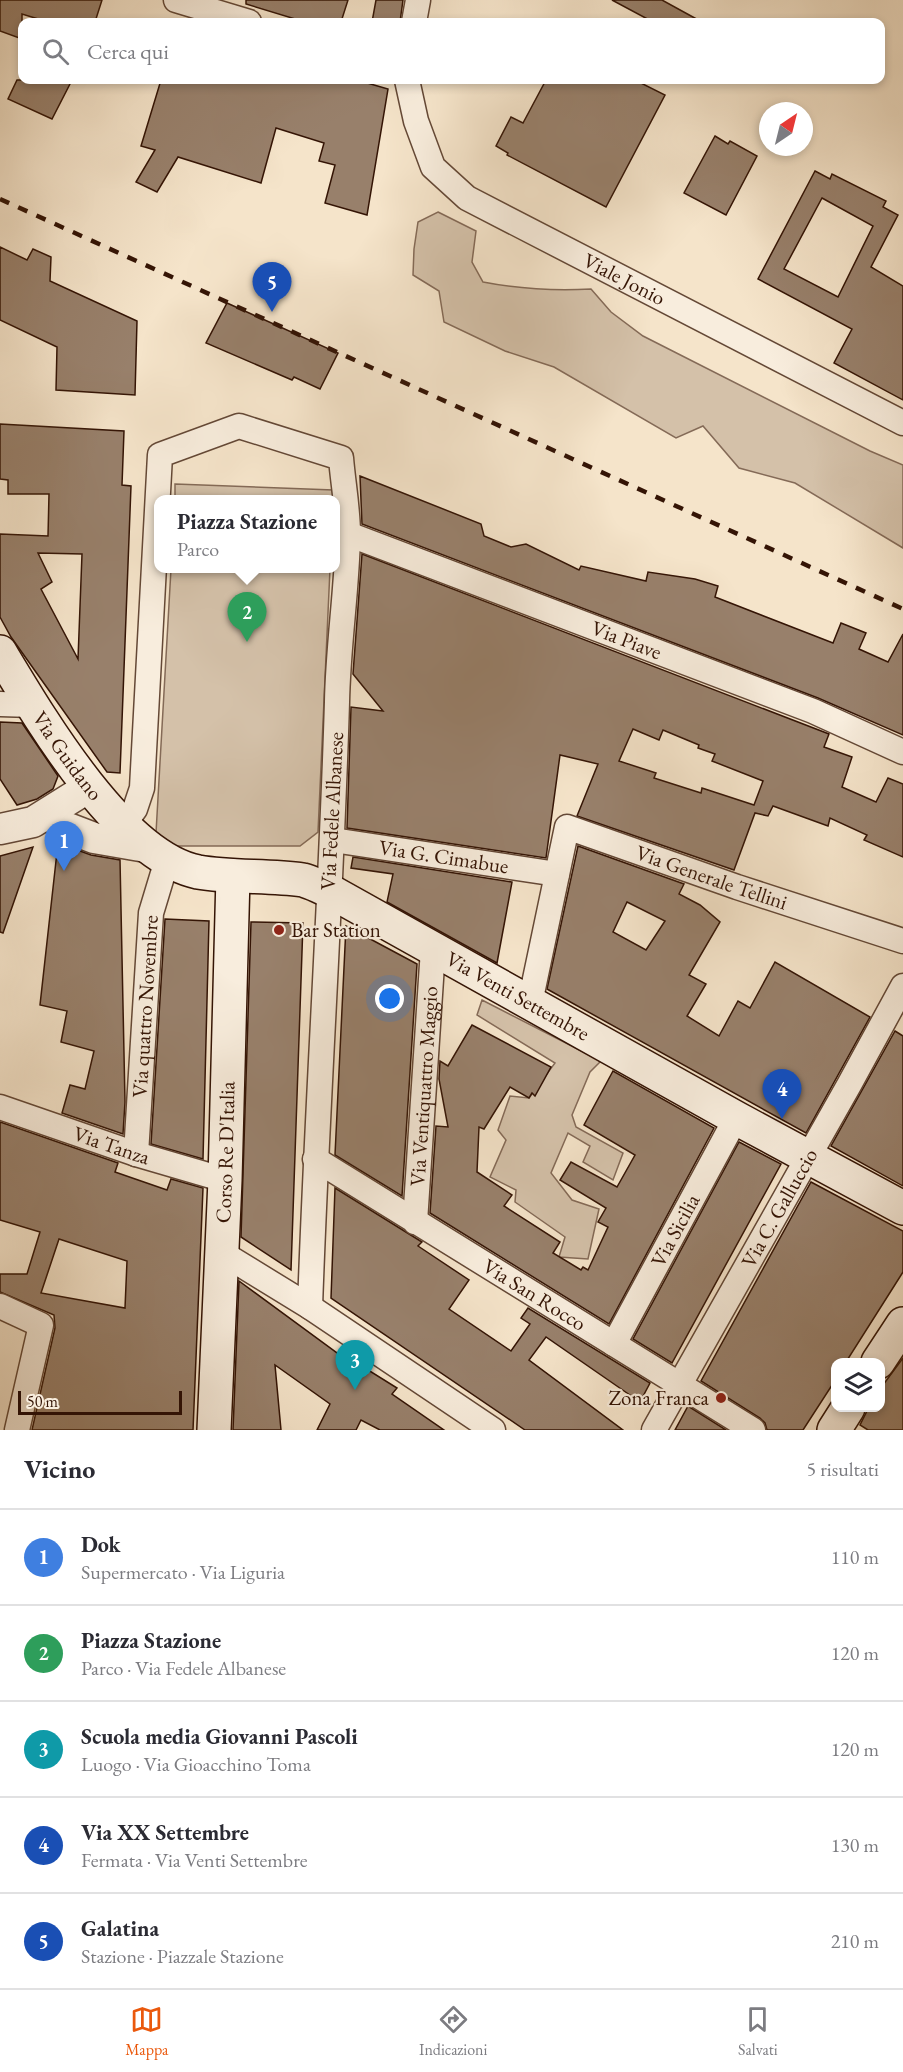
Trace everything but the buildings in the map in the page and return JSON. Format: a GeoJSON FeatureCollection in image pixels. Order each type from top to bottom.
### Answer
{"type":"FeatureCollection","features":[{"type":"Feature","properties":{"kind":"main road","name":"Via Guidano"},"geometry":{"type":"LineString","coordinates":[[0,652],[16,704],[107,806]]}},
{"type":"Feature","properties":{"kind":"main road","name":"Via Venti Settembre"},"geometry":{"type":"LineString","coordinates":[[107,806],[157,854],[196,871],[233,876],[304,880],[328,890],[736,1118],[903,1208]]}},
{"type":"Feature","properties":{"kind":"main road","name":"Corso Re D'Italia"},"geometry":{"type":"LineString","coordinates":[[214,1430],[225,1180],[233,876]]}},
{"type":"Feature","properties":{"kind":"main road"},"geometry":{"type":"LineString","coordinates":[[881,1358],[903,1324]]}},
{"type":"Feature","properties":{"kind":"main road"},"geometry":{"type":"LineString","coordinates":[[834,1430],[845,1412]]}},
{"type":"Feature","properties":{"kind":"street"},"geometry":{"type":"LineString","coordinates":[[176,0],[236,18]]}},
{"type":"Feature","properties":{"kind":"street"},"geometry":{"type":"LineString","coordinates":[[415,18],[418,0]]}},
{"type":"Feature","properties":{"kind":"street","name":"Viale Jonio"},"geometry":{"type":"LineString","coordinates":[[408,84],[416,121],[433,167],[467,198],[903,423]]}},
{"type":"Feature","properties":{"kind":"street","name":"Via Fedele Albanese"},"geometry":{"type":"LineString","coordinates":[[157,495],[159,455],[239,426],[341,458],[348,534],[337,686],[333,840],[328,890],[310,1307]]}},
{"type":"Feature","properties":{"kind":"street","name":"Via Piave"},"geometry":{"type":"LineString","coordinates":[[348,534],[813,711],[903,752]]}},
{"type":"Feature","properties":{"kind":"street","name":"Via Fedele Albanese"},"geometry":{"type":"LineString","coordinates":[[107,806],[135,809],[142,788],[154,553]]}},
{"type":"Feature","properties":{"kind":"street"},"geometry":{"type":"LineString","coordinates":[[0,829],[87,821],[107,806]]}},
{"type":"Feature","properties":{"kind":"street"},"geometry":{"type":"LineString","coordinates":[[46,823],[157,854]]}},
{"type":"Feature","properties":{"kind":"street","name":"Via Generale Tellini"},"geometry":{"type":"LineString","coordinates":[[557,874],[567,827],[737,887],[903,941]]}},
{"type":"Feature","properties":{"kind":"street","name":"Via G. Cimabue"},"geometry":{"type":"LineString","coordinates":[[333,840],[557,874]]}},
{"type":"Feature","properties":{"kind":"street","name":"Via quattro Novembre"},"geometry":{"type":"LineString","coordinates":[[136,1154],[151,913],[157,854]]}},
{"type":"Feature","properties":{"kind":"street"},"geometry":{"type":"LineString","coordinates":[[530,1003],[557,874]]}},
{"type":"Feature","properties":{"kind":"street","name":"Via Ventiquattro Maggio"},"geometry":{"type":"LineString","coordinates":[[415,1222],[433,949]]}},
{"type":"Feature","properties":{"kind":"street","name":"Via C. Galluccio"},"geometry":{"type":"LineString","coordinates":[[654,1430],[903,986]]}},
{"type":"Feature","properties":{"kind":"street","name":"Via Tanza"},"geometry":{"type":"LineString","coordinates":[[0,1107],[136,1154],[225,1180]]}},
{"type":"Feature","properties":{"kind":"street","name":"Via Sicilia"},"geometry":{"type":"LineString","coordinates":[[614,1344],[736,1118]]}},
{"type":"Feature","properties":{"kind":"street","name":"Via San Rocco"},"geometry":{"type":"LineString","coordinates":[[315,1158],[753,1430]]}},
{"type":"Feature","properties":{"kind":"street"},"geometry":{"type":"LineString","coordinates":[[222,1253],[310,1307],[493,1430]]}},
{"type":"Feature","properties":{"kind":"street"},"geometry":{"type":"LineString","coordinates":[[0,1306],[41,1325],[17,1430]]}},
{"type":"Feature","properties":{"kind":"shaded area"},"geometry":{"type":"Polygon","coordinates":[[[438,212],[476,231],[472,262],[483,282],[537,289],[591,289],[611,312],[643,336],[870,451],[903,465],[903,548],[795,483],[739,468],[703,426],[676,438],[554,367],[505,351],[444,322],[439,291],[413,275],[418,222],[438,212]]]}},
{"type":"Feature","properties":{"kind":"shaded area"},"geometry":{"type":"Polygon","coordinates":[[[175,484],[333,490],[333,495],[175,495],[175,484]]]}},
{"type":"Feature","properties":{"kind":"shaded area"},"geometry":{"type":"Polygon","coordinates":[[[171,573],[330,573],[318,832],[300,846],[175,846],[156,833],[171,573]]]}},
{"type":"Feature","properties":{"kind":"shaded area"},"geometry":{"type":"Polygon","coordinates":[[[482,1000],[601,1061],[590,1072],[572,1115],[576,1127],[623,1153],[613,1180],[583,1162],[590,1146],[568,1133],[551,1173],[572,1200],[599,1209],[588,1259],[559,1257],[565,1237],[515,1202],[516,1190],[490,1177],[506,1140],[498,1130],[510,1096],[529,1098],[555,1063],[477,1015],[482,1000]]]}},
{"type":"Feature","properties":{"kind":"railway"},"geometry":{"type":"LineString","coordinates":[[0,199],[903,609]]}},
{"type":"Feature","properties":{"kind":"place","name":"Galatina"},"geometry":{"type":"Point","coordinates":[272,312]}},
{"type":"Feature","properties":{"kind":"place","name":"Piazza Stazione"},"geometry":{"type":"Point","coordinates":[247,642]}},
{"type":"Feature","properties":{"kind":"place","name":"Dok"},"geometry":{"type":"Point","coordinates":[64,871]}},
{"type":"Feature","properties":{"kind":"place","name":"Bar Station"},"geometry":{"type":"Point","coordinates":[279,930]}},
{"type":"Feature","properties":{"kind":"place","name":"Via XX Settembre"},"geometry":{"type":"Point","coordinates":[782,1119]}},
{"type":"Feature","properties":{"kind":"place","name":"Scuola media Giovanni Pascoli"},"geometry":{"type":"Point","coordinates":[355,1390]}},
{"type":"Feature","properties":{"kind":"place","name":"Zona Franca"},"geometry":{"type":"Point","coordinates":[721,1398]}}]}
